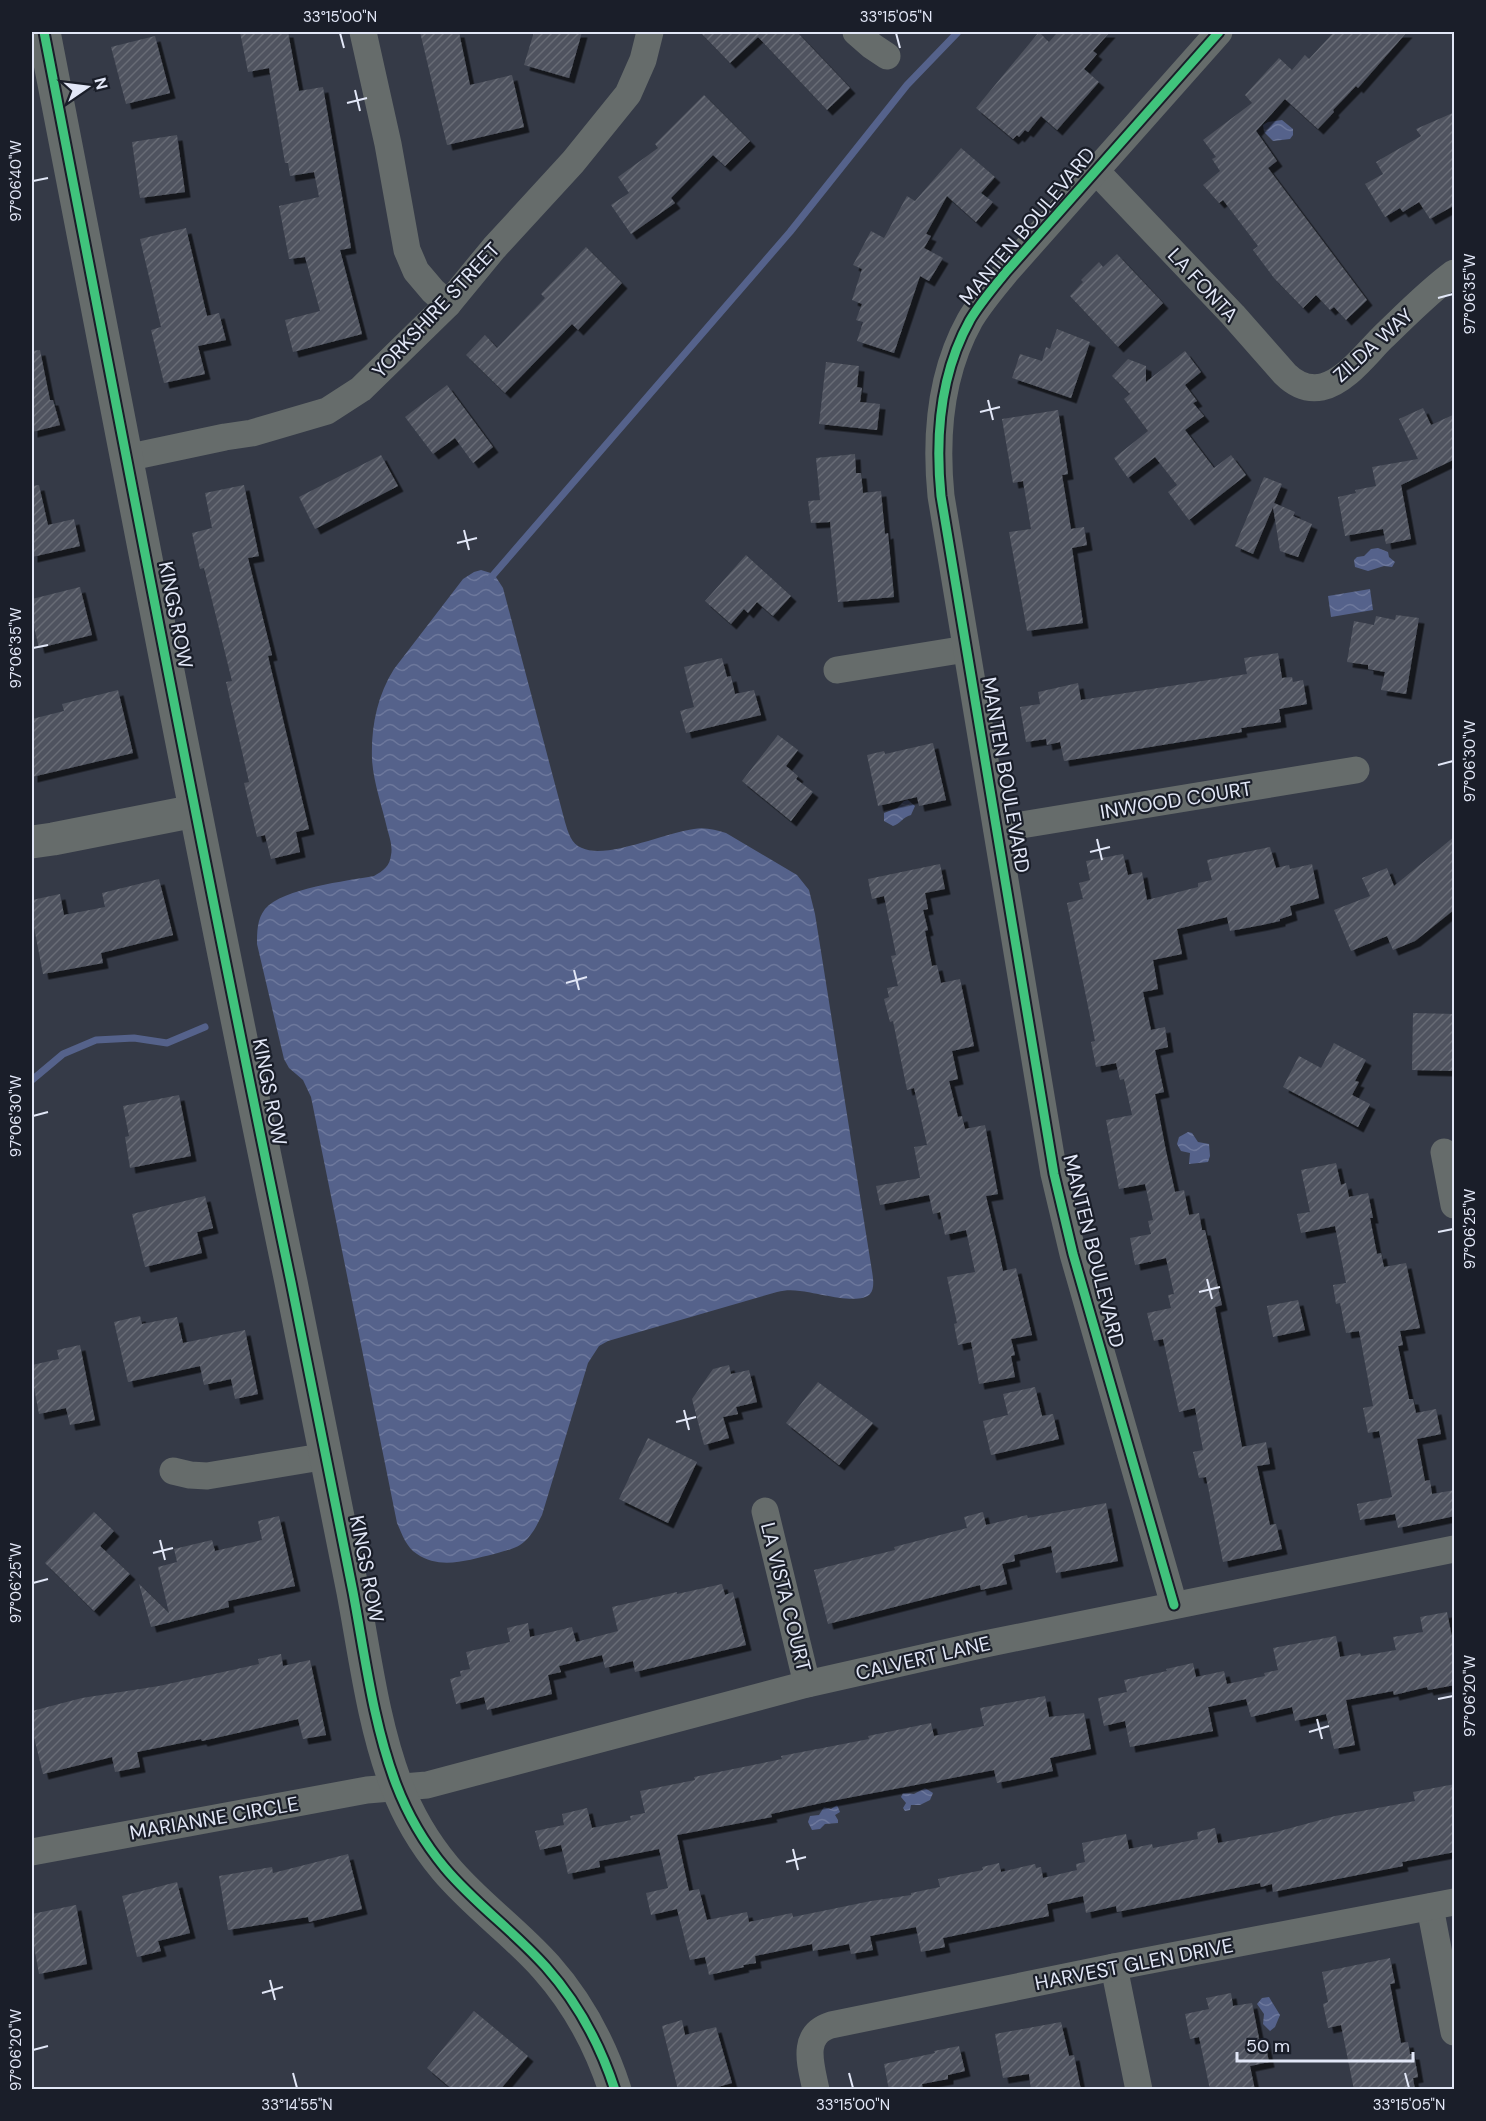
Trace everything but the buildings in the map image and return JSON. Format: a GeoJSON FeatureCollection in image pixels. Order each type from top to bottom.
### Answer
{"type":"FeatureCollection","features":[{"type":"Feature","properties":{"kind":"street","name":"KINGS ROW"},"geometry":{"type":"LineString","coordinates":[[44,32],[195,811],[327,1456],[380,1731],[397,1787],[414,1821],[442,1865],[541,1961],[569,1995],[598,2046],[615,2090]]}},
{"type":"Feature","properties":{"kind":"street"},"geometry":{"type":"LineString","coordinates":[[363,32],[388,144],[406,250],[416,271],[448,304]]}},
{"type":"Feature","properties":{"kind":"street","name":"YORKSHIRE STREET"},"geometry":{"type":"LineString","coordinates":[[126,458],[225,436],[252,433],[327,411],[361,389],[448,304],[494,248],[573,162],[628,94],[643,60],[650,32]]}},
{"type":"Feature","properties":{"kind":"street"},"geometry":{"type":"LineString","coordinates":[[856,32],[886,56]]}},
{"type":"Feature","properties":{"kind":"street","name":"MANTEN BOULEVARD"},"geometry":{"type":"LineString","coordinates":[[1174,1605],[1062,1215],[941,496],[938,462],[939,425],[948,375],[964,332],[985,298],[1219,32]]}},
{"type":"Feature","properties":{"kind":"street","name":"LA FONTA"},"geometry":{"type":"LineString","coordinates":[[1096,171],[1233,315],[1285,374],[1298,384],[1316,388]]}},
{"type":"Feature","properties":{"kind":"street","name":"ZILDA WAY"},"geometry":{"type":"LineString","coordinates":[[1316,388],[1334,382],[1345,375],[1412,309],[1455,273]]}},
{"type":"Feature","properties":{"kind":"street"},"geometry":{"type":"LineString","coordinates":[[837,670],[966,649]]}},
{"type":"Feature","properties":{"kind":"street","name":"INWOOD COURT"},"geometry":{"type":"LineString","coordinates":[[997,829],[1356,770]]}},
{"type":"Feature","properties":{"kind":"street"},"geometry":{"type":"LineString","coordinates":[[32,842],[195,811]]}},
{"type":"Feature","properties":{"kind":"street"},"geometry":{"type":"LineString","coordinates":[[1444,1152],[1455,1205]]}},
{"type":"Feature","properties":{"kind":"street"},"geometry":{"type":"LineString","coordinates":[[173,1471],[207,1476],[327,1456]]}},
{"type":"Feature","properties":{"kind":"street","name":"LA VISTA COURT"},"geometry":{"type":"LineString","coordinates":[[765,1511],[807,1684]]}},
{"type":"Feature","properties":{"kind":"street","name":"CALVERT LANE"},"geometry":{"type":"LineString","coordinates":[[397,1787],[426,1785],[807,1684],[980,1645],[1455,1549]]}},
{"type":"Feature","properties":{"kind":"street","name":"MARIANNE CIRCLE"},"geometry":{"type":"LineString","coordinates":[[32,1852],[367,1790],[397,1787]]}},
{"type":"Feature","properties":{"kind":"street"},"geometry":{"type":"LineString","coordinates":[[1442,1905],[1455,2032]]}},
{"type":"Feature","properties":{"kind":"street","name":"HARVEST GLEN DRIVE"},"geometry":{"type":"LineString","coordinates":[[816,2090],[810,2052],[811,2043],[815,2033],[823,2027],[1114,1967],[1442,1905]]}},
{"type":"Feature","properties":{"kind":"street"},"geometry":{"type":"LineString","coordinates":[[1114,1967],[1139,2090]]}},
{"type":"Feature","properties":{"kind":"water"},"geometry":{"type":"Polygon","coordinates":[[[1282,120],[1293,129],[1293,135],[1290,139],[1273,141],[1264,132],[1263,125],[1282,120]]]}},
{"type":"Feature","properties":{"kind":"water"},"geometry":{"type":"Polygon","coordinates":[[[1378,548],[1388,552],[1389,557],[1395,562],[1392,567],[1384,566],[1368,571],[1355,567],[1354,560],[1357,557],[1364,556],[1371,549],[1378,548]]]}},
{"type":"Feature","properties":{"kind":"water"},"geometry":{"type":"Polygon","coordinates":[[[481,570],[494,574],[503,588],[565,822],[575,844],[593,851],[606,851],[682,831],[698,828],[714,830],[726,833],[797,875],[809,890],[815,914],[873,1289],[870,1294],[857,1299],[797,1291],[777,1292],[608,1341],[599,1346],[588,1363],[542,1515],[536,1527],[520,1545],[465,1561],[445,1563],[426,1559],[413,1551],[397,1523],[311,1097],[303,1080],[289,1068],[284,1059],[257,944],[257,935],[262,913],[274,902],[316,886],[374,876],[388,865],[391,845],[372,759],[374,724],[379,701],[394,669],[463,579],[481,570]]]}},
{"type":"Feature","properties":{"kind":"water"},"geometry":{"type":"Polygon","coordinates":[[[1370,589],[1373,610],[1331,617],[1328,596],[1370,589]]]}},
{"type":"Feature","properties":{"kind":"water"},"geometry":{"type":"Polygon","coordinates":[[[908,800],[915,806],[911,815],[893,826],[884,821],[884,813],[908,800]]]}},
{"type":"Feature","properties":{"kind":"water"},"geometry":{"type":"Polygon","coordinates":[[[1188,1132],[1192,1133],[1198,1142],[1209,1144],[1208,1162],[1189,1164],[1190,1153],[1181,1151],[1177,1144],[1179,1137],[1188,1132]]]}},
{"type":"Feature","properties":{"kind":"water"},"geometry":{"type":"Polygon","coordinates":[[[925,1788],[933,1793],[930,1800],[920,1805],[911,1805],[910,1810],[905,1811],[903,1808],[906,1803],[901,1797],[903,1793],[914,1794],[925,1788]]]}},
{"type":"Feature","properties":{"kind":"water"},"geometry":{"type":"Polygon","coordinates":[[[837,1805],[840,1812],[835,1815],[838,1823],[825,1824],[820,1829],[812,1830],[808,1822],[810,1816],[819,1815],[824,1807],[831,1809],[837,1805]]]}},
{"type":"Feature","properties":{"kind":"water"},"geometry":{"type":"Polygon","coordinates":[[[1269,1997],[1280,2015],[1275,2027],[1270,2031],[1263,2024],[1264,2014],[1257,2004],[1262,1998],[1269,1997]]]}},
{"type":"Feature","properties":{"kind":"waterway"},"geometry":{"type":"LineString","coordinates":[[488,581],[790,232],[907,85],[958,32]]}},
{"type":"Feature","properties":{"kind":"waterway"},"geometry":{"type":"LineString","coordinates":[[32,1080],[63,1054],[96,1040],[134,1038],[167,1043],[205,1027]]}},
{"type":"Feature","properties":{"kind":"cycle path"},"geometry":{"type":"LineString","coordinates":[[44,32],[196,814],[381,1737],[400,1795],[424,1839],[457,1881],[534,1954],[558,1981],[587,2025],[615,2090]]}},
{"type":"Feature","properties":{"kind":"cycle path"},"geometry":{"type":"LineString","coordinates":[[1174,1605],[1073,1254],[1054,1174],[941,496],[939,451],[946,384],[960,341],[974,314],[1006,272],[1219,32]]}}]}
